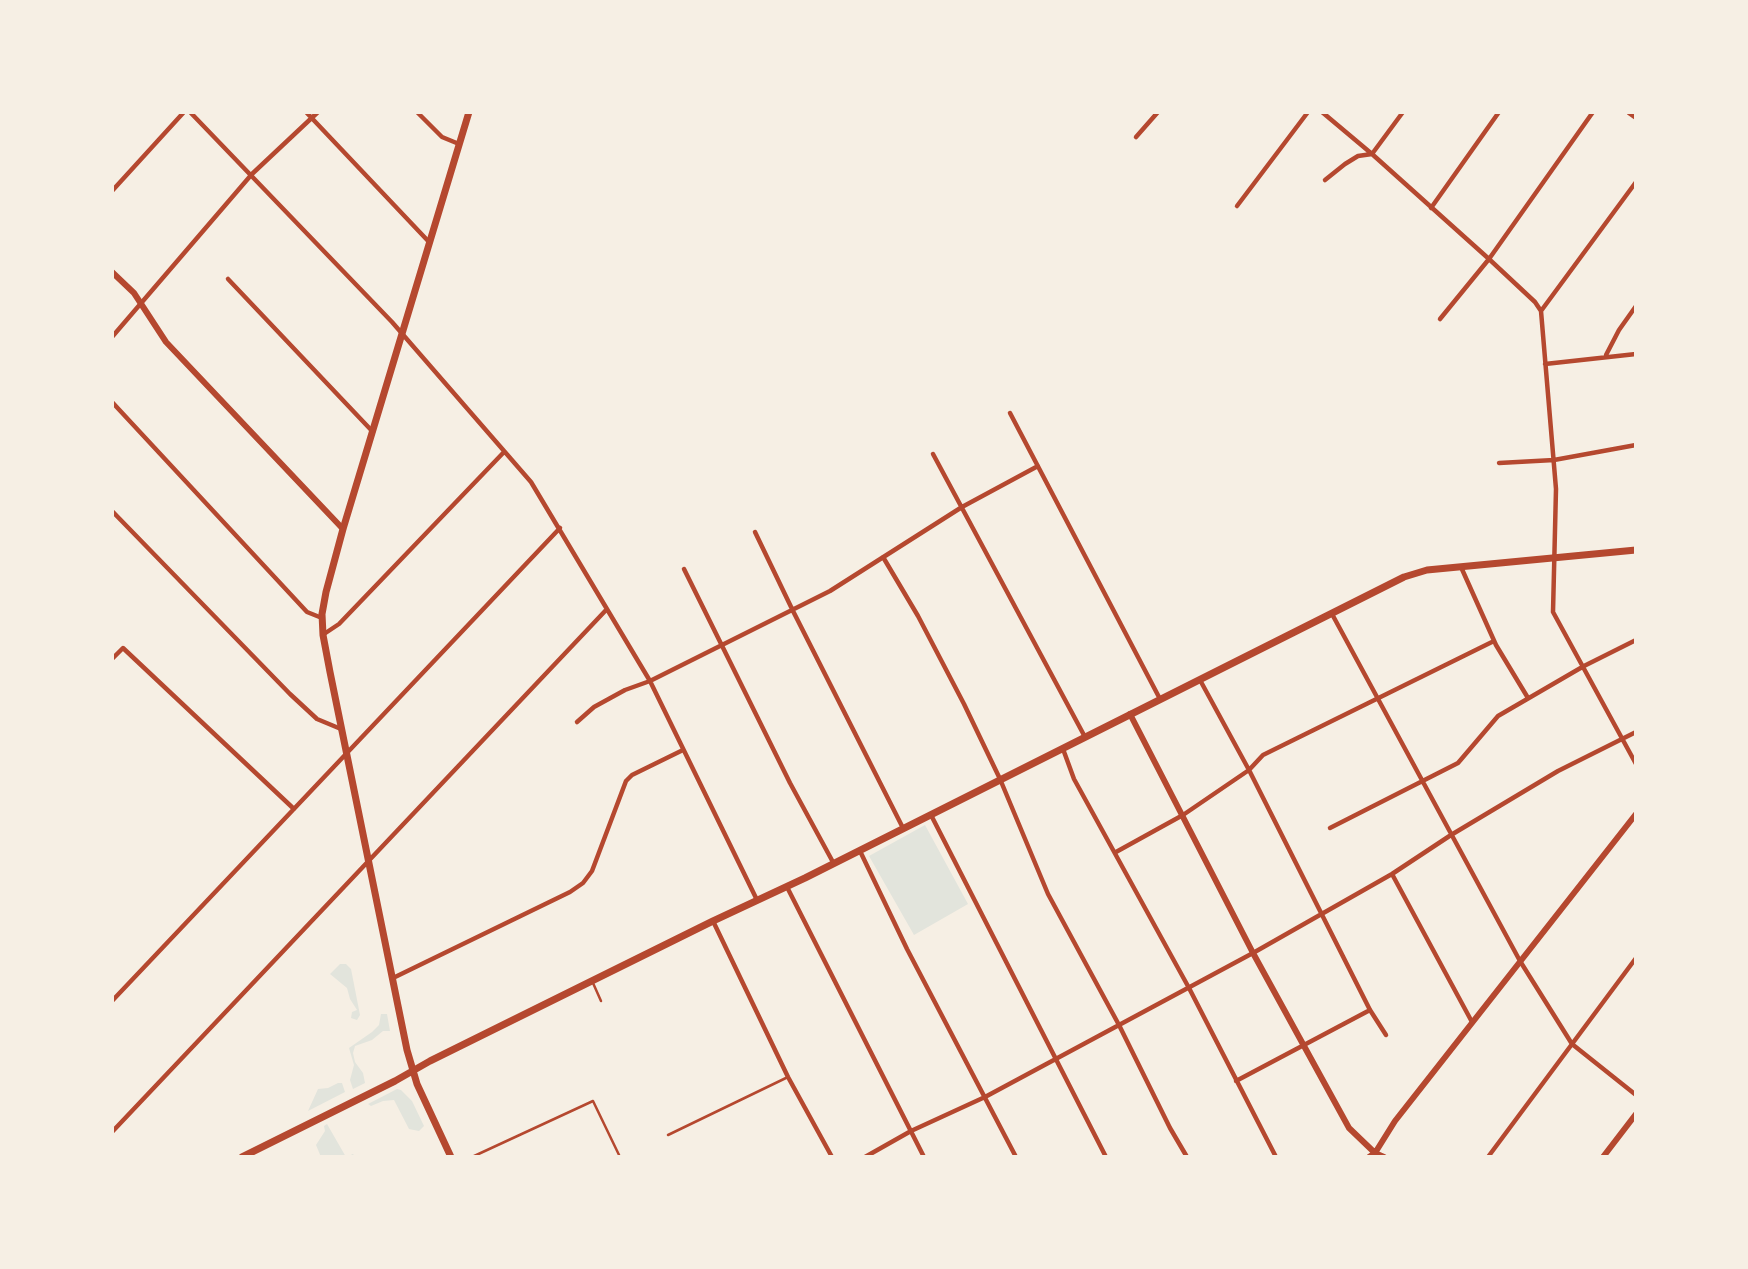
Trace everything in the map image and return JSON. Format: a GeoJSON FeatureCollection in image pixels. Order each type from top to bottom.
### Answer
{"type":"FeatureCollection","features":[{"type":"Feature","properties":{"kind":"main road"},"geometry":{"type":"LineString","coordinates":[[451,1157],[413,1071],[341,729],[322,618],[343,529],[469,112]]}},
{"type":"Feature","properties":{"kind":"main road"},"geometry":{"type":"LineString","coordinates":[[242,1157],[592,980],[834,864],[1404,577],[1427,570],[1460,566],[1636,550]]}},
{"type":"Feature","properties":{"kind":"street"},"geometry":{"type":"LineString","coordinates":[[112,191],[184,112]]}},
{"type":"Feature","properties":{"kind":"street"},"geometry":{"type":"LineString","coordinates":[[190,112],[252,174],[402,335],[531,482],[650,681],[757,900]]}},
{"type":"Feature","properties":{"kind":"street"},"geometry":{"type":"LineString","coordinates":[[306,112],[430,243]]}},
{"type":"Feature","properties":{"kind":"street"},"geometry":{"type":"LineString","coordinates":[[112,337],[252,174],[318,112]]}},
{"type":"Feature","properties":{"kind":"street"},"geometry":{"type":"LineString","coordinates":[[417,112],[442,138],[459,144]]}},
{"type":"Feature","properties":{"kind":"street"},"geometry":{"type":"LineString","coordinates":[[1136,137],[1158,112]]}},
{"type":"Feature","properties":{"kind":"street"},"geometry":{"type":"LineString","coordinates":[[1237,206],[1308,112]]}},
{"type":"Feature","properties":{"kind":"street"},"geometry":{"type":"LineString","coordinates":[[1322,112],[1489,259],[1535,302],[1541,312],[1556,489],[1553,612],[1636,764]]}},
{"type":"Feature","properties":{"kind":"street"},"geometry":{"type":"LineString","coordinates":[[1325,180],[1351,160],[1372,154],[1403,112]]}},
{"type":"Feature","properties":{"kind":"street"},"geometry":{"type":"LineString","coordinates":[[1431,208],[1499,112]]}},
{"type":"Feature","properties":{"kind":"street"},"geometry":{"type":"LineString","coordinates":[[1440,319],[1489,259],[1593,112]]}},
{"type":"Feature","properties":{"kind":"street"},"geometry":{"type":"LineString","coordinates":[[1629,112],[1636,117]]}},
{"type":"Feature","properties":{"kind":"street"},"geometry":{"type":"LineString","coordinates":[[1541,312],[1636,182]]}},
{"type":"Feature","properties":{"kind":"street"},"geometry":{"type":"LineString","coordinates":[[112,272],[128,287],[166,342],[343,529]]}},
{"type":"Feature","properties":{"kind":"street"},"geometry":{"type":"LineString","coordinates":[[228,279],[373,432]]}},
{"type":"Feature","properties":{"kind":"street"},"geometry":{"type":"LineString","coordinates":[[1605,356],[1636,306]]}},
{"type":"Feature","properties":{"kind":"street"},"geometry":{"type":"LineString","coordinates":[[1545,364],[1636,354]]}},
{"type":"Feature","properties":{"kind":"street"},"geometry":{"type":"LineString","coordinates":[[112,402],[307,612],[322,618]]}},
{"type":"Feature","properties":{"kind":"street"},"geometry":{"type":"LineString","coordinates":[[1010,413],[1160,699]]}},
{"type":"Feature","properties":{"kind":"street"},"geometry":{"type":"LineString","coordinates":[[1499,463],[1553,460],[1636,445]]}},
{"type":"Feature","properties":{"kind":"street"},"geometry":{"type":"LineString","coordinates":[[323,635],[338,624],[504,452]]}},
{"type":"Feature","properties":{"kind":"street"},"geometry":{"type":"LineString","coordinates":[[933,454],[1085,737]]}},
{"type":"Feature","properties":{"kind":"street"},"geometry":{"type":"LineString","coordinates":[[577,722],[594,707],[625,690],[650,681],[830,591],[962,507],[1038,466]]}},
{"type":"Feature","properties":{"kind":"street"},"geometry":{"type":"LineString","coordinates":[[112,511],[290,694],[317,719],[341,729]]}},
{"type":"Feature","properties":{"kind":"street"},"geometry":{"type":"LineString","coordinates":[[112,1001],[560,528]]}},
{"type":"Feature","properties":{"kind":"street"},"geometry":{"type":"LineString","coordinates":[[755,532],[904,828]]}},
{"type":"Feature","properties":{"kind":"street"},"geometry":{"type":"LineString","coordinates":[[883,557],[918,616],[1000,779],[1048,894],[1187,1157]]}},
{"type":"Feature","properties":{"kind":"street"},"geometry":{"type":"LineString","coordinates":[[1460,566],[1494,641],[1528,698]]}},
{"type":"Feature","properties":{"kind":"street"},"geometry":{"type":"LineString","coordinates":[[684,569],[834,864]]}},
{"type":"Feature","properties":{"kind":"street"},"geometry":{"type":"LineString","coordinates":[[112,1132],[607,609]]}},
{"type":"Feature","properties":{"kind":"street"},"geometry":{"type":"LineString","coordinates":[[1332,614],[1520,961],[1572,1044],[1636,1095]]}},
{"type":"Feature","properties":{"kind":"street"},"geometry":{"type":"LineString","coordinates":[[1330,828],[1458,763],[1498,716],[1584,666],[1636,640]]}},
{"type":"Feature","properties":{"kind":"street"},"geometry":{"type":"LineString","coordinates":[[1116,852],[1183,815],[1249,770],[1263,755],[1494,641]]}},
{"type":"Feature","properties":{"kind":"street"},"geometry":{"type":"LineString","coordinates":[[112,659],[123,648],[294,808]]}},
{"type":"Feature","properties":{"kind":"street"},"geometry":{"type":"LineString","coordinates":[[1199,679],[1249,770],[1370,1010],[1386,1035]]}},
{"type":"Feature","properties":{"kind":"street"},"geometry":{"type":"LineString","coordinates":[[1130,714],[1253,953],[1349,1128],[1372,1155],[1384,1157]]}},
{"type":"Feature","properties":{"kind":"street"},"geometry":{"type":"LineString","coordinates":[[865,1157],[911,1131],[985,1097],[1253,953],[1392,874],[1558,771],[1636,732]]}},
{"type":"Feature","properties":{"kind":"street"},"geometry":{"type":"LineString","coordinates":[[1063,749],[1074,779],[1189,988],[1276,1157]]}},
{"type":"Feature","properties":{"kind":"street"},"geometry":{"type":"LineString","coordinates":[[393,978],[570,892],[583,883],[592,871],[626,781],[632,775],[683,750]]}},
{"type":"Feature","properties":{"kind":"street"},"geometry":{"type":"LineString","coordinates":[[931,814],[1106,1157]]}},
{"type":"Feature","properties":{"kind":"street"},"geometry":{"type":"LineString","coordinates":[[1372,1155],[1395,1121],[1636,814]]}},
{"type":"Feature","properties":{"kind":"street"},"geometry":{"type":"LineString","coordinates":[[860,850],[912,960],[1016,1157]]}},
{"type":"Feature","properties":{"kind":"street"},"geometry":{"type":"LineString","coordinates":[[1392,874],[1472,1022]]}},
{"type":"Feature","properties":{"kind":"street"},"geometry":{"type":"LineString","coordinates":[[786,887],[924,1157]]}},
{"type":"Feature","properties":{"kind":"street"},"geometry":{"type":"LineString","coordinates":[[713,921],[789,1077],[832,1157]]}},
{"type":"Feature","properties":{"kind":"street"},"geometry":{"type":"LineString","coordinates":[[1488,1157],[1636,958]]}},
{"type":"Feature","properties":{"kind":"street"},"geometry":{"type":"LineString","coordinates":[[1236,1082],[1370,1010]]}},
{"type":"Feature","properties":{"kind":"street"},"geometry":{"type":"LineString","coordinates":[[1603,1157],[1636,1114]]}},
{"type":"Feature","properties":{"kind":"lane"},"geometry":{"type":"LineString","coordinates":[[592,980],[601,1001]]}},
{"type":"Feature","properties":{"kind":"lane"},"geometry":{"type":"LineString","coordinates":[[668,1135],[789,1077]]}},
{"type":"Feature","properties":{"kind":"lane"},"geometry":{"type":"LineString","coordinates":[[472,1157],[593,1101],[620,1157]]}},
{"type":"Feature","properties":{"kind":"shaded area"},"geometry":{"type":"Polygon","coordinates":[[[925,825],[968,904],[914,935],[869,856],[925,825]]]}},
{"type":"Feature","properties":{"kind":"shaded area"},"geometry":{"type":"Polygon","coordinates":[[[340,964],[346,964],[351,969],[360,1015],[357,1020],[351,1018],[352,1012],[357,1010],[347,988],[330,974],[340,964]]]}},
{"type":"Feature","properties":{"kind":"shaded area"},"geometry":{"type":"Polygon","coordinates":[[[381,1014],[387,1014],[390,1031],[383,1031],[372,1040],[355,1046],[355,1062],[363,1073],[365,1083],[353,1089],[350,1080],[354,1065],[349,1048],[379,1025],[381,1014]]]}},
{"type":"Feature","properties":{"kind":"shaded area"},"geometry":{"type":"Polygon","coordinates":[[[342,1083],[345,1092],[308,1111],[318,1089],[342,1083]]]}},
{"type":"Feature","properties":{"kind":"shaded area"},"geometry":{"type":"Polygon","coordinates":[[[397,1089],[412,1101],[424,1126],[419,1131],[409,1129],[394,1100],[371,1106],[368,1104],[397,1089]]]}},
{"type":"Feature","properties":{"kind":"shaded area"},"geometry":{"type":"Polygon","coordinates":[[[327,1124],[346,1157],[321,1157],[316,1145],[327,1124]]]}}]}
